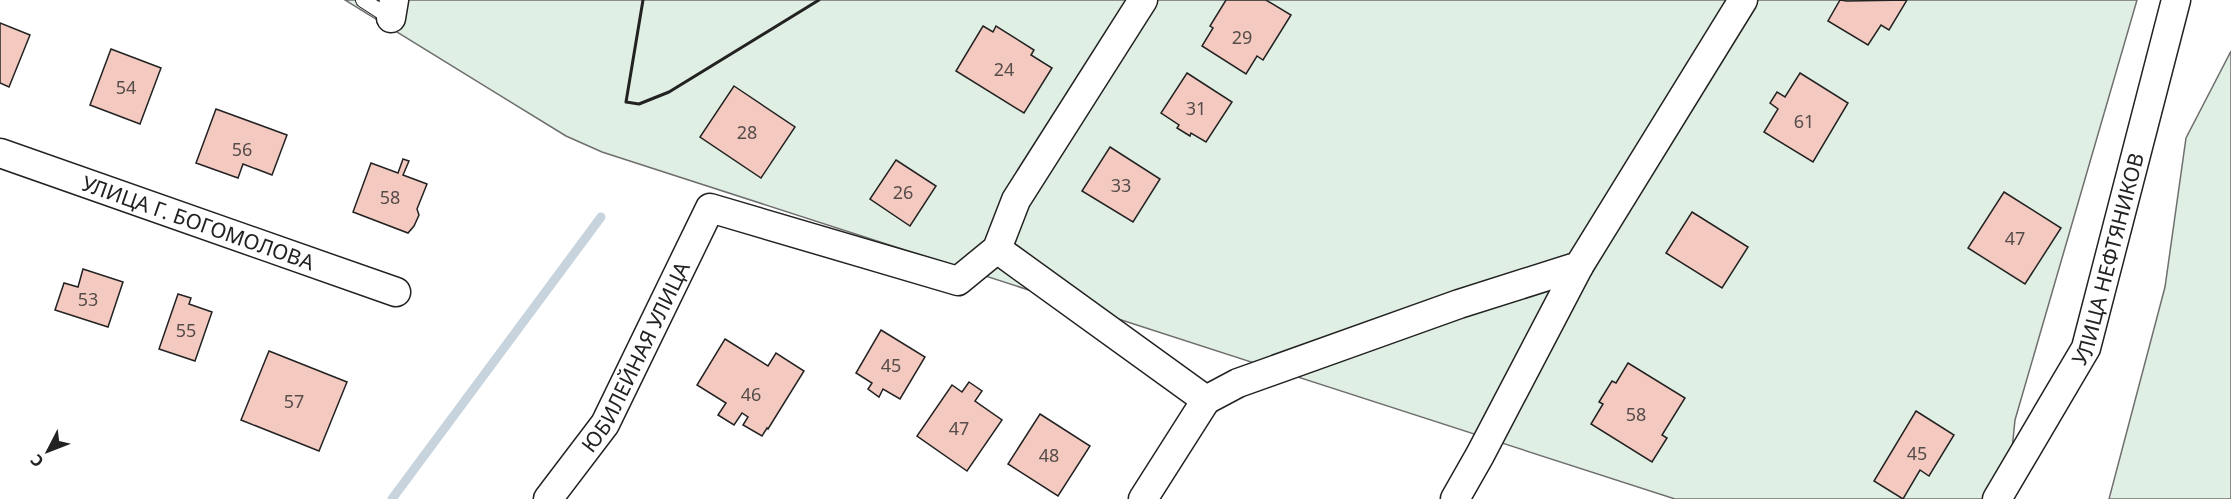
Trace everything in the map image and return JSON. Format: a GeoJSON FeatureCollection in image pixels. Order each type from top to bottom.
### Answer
{"type":"FeatureCollection","features":[{"type":"Feature","properties":{"kind":"street"},"geometry":{"type":"LineString","coordinates":[[1143,0],[1016,200],[997,249],[1206,400]]}},
{"type":"Feature","properties":{"kind":"street"},"geometry":{"type":"LineString","coordinates":[[1455,499],[1480,456],[1579,266],[1743,0]]}},
{"type":"Feature","properties":{"kind":"street","name":"УЛИЦА НЕФТЯНИКОВ"},"geometry":{"type":"LineString","coordinates":[[1997,499],[2086,348],[2176,0]]}},
{"type":"Feature","properties":{"kind":"street","name":"УЛИЦА Г. БОГОМОЛОВА"},"geometry":{"type":"LineString","coordinates":[[0,153],[396,291]]}},
{"type":"Feature","properties":{"kind":"street","name":"ЮБИЛЕЙНАЯ УЛИЦА"},"geometry":{"type":"LineString","coordinates":[[548,499],[604,424],[710,208],[958,281],[997,249]]}},
{"type":"Feature","properties":{"kind":"street"},"geometry":{"type":"LineString","coordinates":[[1143,499],[1206,400],[1238,383],[1260,375],[1459,304],[1579,266]]}},
{"type":"Feature","properties":{"kind":"lane"},"geometry":{"type":"LineString","coordinates":[[363,0],[392,9]]}},
{"type":"Feature","properties":{"kind":"green space"},"geometry":{"type":"Polygon","coordinates":[[[345,0],[2137,0],[2015,420],[2007,499],[1675,499],[602,152],[566,136],[345,0]]]}},
{"type":"Feature","properties":{"kind":"green space"},"geometry":{"type":"Polygon","coordinates":[[[2231,51],[2231,499],[2109,499],[2165,287],[2186,138],[2231,51]]]}},
{"type":"Feature","properties":{"kind":"building"},"geometry":{"type":"Polygon","coordinates":[[[1226,0],[1266,0],[1291,15],[1263,60],[1257,56],[1246,74],[1202,46],[1213,28],[1210,26],[1226,0]]]}},
{"type":"Feature","properties":{"kind":"building"},"geometry":{"type":"Polygon","coordinates":[[[1840,0],[1907,0],[1889,30],[1881,25],[1868,45],[1828,21],[1840,0]]]}},
{"type":"Feature","properties":{"kind":"building"},"geometry":{"type":"Polygon","coordinates":[[[0,23],[30,35],[9,87],[0,83],[0,23]]]}},
{"type":"Feature","properties":{"kind":"building"},"geometry":{"type":"Polygon","coordinates":[[[983,26],[993,32],[996,26],[1034,50],[1031,55],[1052,68],[1024,113],[956,71],[983,26]]]}},
{"type":"Feature","properties":{"kind":"building"},"geometry":{"type":"Polygon","coordinates":[[[111,49],[161,68],[140,124],[90,105],[111,49]]]}},
{"type":"Feature","properties":{"kind":"building"},"geometry":{"type":"Polygon","coordinates":[[[1187,73],[1232,102],[1206,142],[1177,128],[1179,125],[1161,113],[1187,73]]]}},
{"type":"Feature","properties":{"kind":"building"},"geometry":{"type":"Polygon","coordinates":[[[1800,73],[1848,103],[1813,162],[1764,132],[1778,109],[1770,103],[1777,92],[1785,97],[1800,73]]]}},
{"type":"Feature","properties":{"kind":"building"},"geometry":{"type":"Polygon","coordinates":[[[734,86],[795,127],[761,178],[700,137],[734,86]]]}},
{"type":"Feature","properties":{"kind":"building"},"geometry":{"type":"Polygon","coordinates":[[[216,109],[287,135],[272,175],[243,164],[238,178],[196,163],[216,109]]]}},
{"type":"Feature","properties":{"kind":"building"},"geometry":{"type":"Polygon","coordinates":[[[1110,147],[1160,179],[1133,222],[1082,191],[1110,147]]]}},
{"type":"Feature","properties":{"kind":"building"},"geometry":{"type":"Polygon","coordinates":[[[403,159],[409,161],[403,175],[427,184],[417,209],[419,215],[408,233],[353,212],[371,163],[398,173],[403,159]]]}},
{"type":"Feature","properties":{"kind":"building"},"geometry":{"type":"Polygon","coordinates":[[[896,160],[936,186],[910,226],[870,199],[896,160]]]}},
{"type":"Feature","properties":{"kind":"building"},"geometry":{"type":"Polygon","coordinates":[[[2004,192],[2061,228],[2025,284],[1968,248],[2004,192]]]}},
{"type":"Feature","properties":{"kind":"building"},"geometry":{"type":"Polygon","coordinates":[[[1692,212],[1748,247],[1722,288],[1666,253],[1692,212]]]}},
{"type":"Feature","properties":{"kind":"building"},"geometry":{"type":"Polygon","coordinates":[[[83,269],[123,282],[108,327],[55,310],[64,283],[78,287],[83,269]]]}},
{"type":"Feature","properties":{"kind":"building"},"geometry":{"type":"Polygon","coordinates":[[[178,294],[191,298],[189,304],[212,312],[195,361],[159,349],[178,294]]]}},
{"type":"Feature","properties":{"kind":"building"},"geometry":{"type":"Polygon","coordinates":[[[881,330],[925,357],[900,399],[883,389],[879,397],[868,389],[872,383],[856,373],[881,330]]]}},
{"type":"Feature","properties":{"kind":"building"},"geometry":{"type":"Polygon","coordinates":[[[725,339],[768,366],[776,353],[804,371],[762,436],[743,425],[748,417],[742,413],[734,425],[718,415],[726,403],[697,385],[725,339]]]}},
{"type":"Feature","properties":{"kind":"building"},"geometry":{"type":"Polygon","coordinates":[[[269,351],[347,382],[319,451],[241,420],[269,351]]]}},
{"type":"Feature","properties":{"kind":"building"},"geometry":{"type":"Polygon","coordinates":[[[1628,363],[1685,398],[1662,435],[1667,438],[1652,462],[1591,424],[1603,404],[1599,402],[1612,381],[1616,383],[1628,363]]]}},
{"type":"Feature","properties":{"kind":"building"},"geometry":{"type":"Polygon","coordinates":[[[969,382],[982,391],[975,401],[1002,420],[967,471],[917,436],[952,385],[962,392],[969,382]]]}},
{"type":"Feature","properties":{"kind":"building"},"geometry":{"type":"Polygon","coordinates":[[[1916,411],[1954,435],[1929,476],[1920,470],[1903,499],[1874,481],[1916,411]]]}},
{"type":"Feature","properties":{"kind":"building"},"geometry":{"type":"Polygon","coordinates":[[[1040,414],[1090,446],[1058,496],[1008,464],[1040,414]]]}},
{"type":"Feature","properties":{"kind":"waterway"},"geometry":{"type":"LineString","coordinates":[[392,499],[601,217]]}},
{"type":"Feature","properties":{"kind":"wall"},"geometry":{"type":"LineString","coordinates":[[643,0],[626,102],[639,104],[669,92],[819,0]]}}]}
